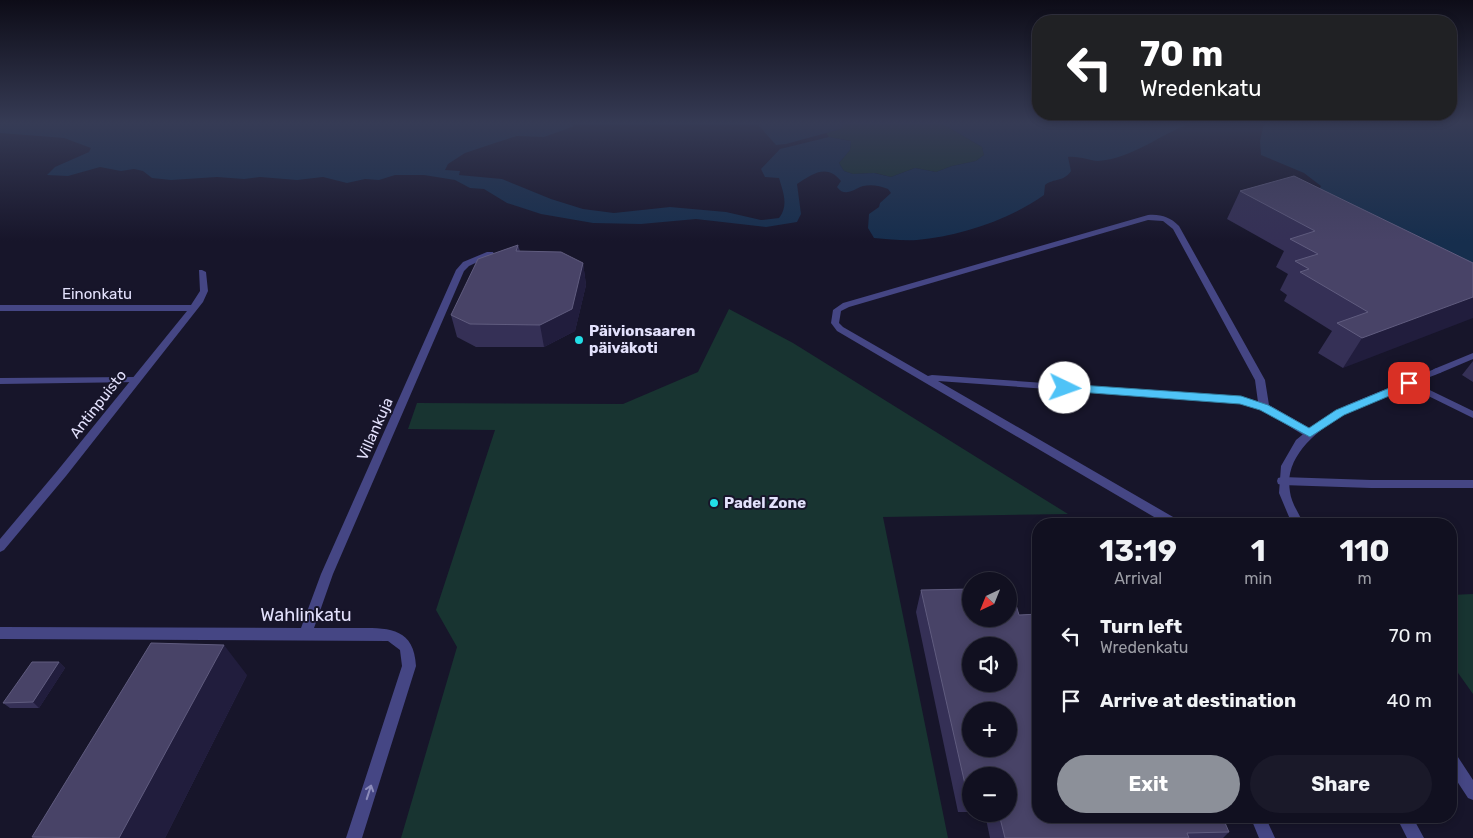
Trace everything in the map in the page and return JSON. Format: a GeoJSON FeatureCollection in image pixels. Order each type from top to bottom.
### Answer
{"type":"FeatureCollection","features":[{"type":"Feature","properties":{"kind":"street"},"geometry":{"type":"LineString","coordinates":[[1166,518],[928,378],[840,329],[835,323],[837,310],[855,302],[1154,216],[1167,220],[1176,228],[1260,380],[1264,408]]}},
{"type":"Feature","properties":{"kind":"street","name":"Villankuja"},"geometry":{"type":"LineString","coordinates":[[306,633],[327,574],[460,270],[466,264],[490,254]]}},
{"type":"Feature","properties":{"kind":"street","name":"Antinpuisto"},"geometry":{"type":"LineString","coordinates":[[0,547],[193,308],[204,291],[202,272]]}},
{"type":"Feature","properties":{"kind":"street","name":"Einonkatu"},"geometry":{"type":"LineString","coordinates":[[0,308],[193,308]]}},
{"type":"Feature","properties":{"kind":"street"},"geometry":{"type":"LineString","coordinates":[[1295,518],[1283,495],[1282,481],[1288,457],[1310,433],[1340,413],[1473,356]]}},
{"type":"Feature","properties":{"kind":"street"},"geometry":{"type":"LineString","coordinates":[[928,378],[1241,400],[1264,408],[1310,433]]}},
{"type":"Feature","properties":{"kind":"street"},"geometry":{"type":"LineString","coordinates":[[0,382],[136,380]]}},
{"type":"Feature","properties":{"kind":"street"},"geometry":{"type":"LineString","coordinates":[[1409,383],[1473,415]]}},
{"type":"Feature","properties":{"kind":"street"},"geometry":{"type":"LineString","coordinates":[[1282,481],[1370,484],[1473,484]]}},
{"type":"Feature","properties":{"kind":"street","name":"Wahlinkatu"},"geometry":{"type":"LineString","coordinates":[[0,633],[387,634],[401,640],[409,651],[410,666],[354,838]]}},
{"type":"Feature","properties":{"kind":"street"},"geometry":{"type":"LineString","coordinates":[[1457,768],[1473,793]]}},
{"type":"Feature","properties":{"kind":"street"},"geometry":{"type":"LineString","coordinates":[[1260,823],[1267,838]]}},
{"type":"Feature","properties":{"kind":"street"},"geometry":{"type":"LineString","coordinates":[[1407,823],[1416,838]]}},
{"type":"Feature","properties":{"kind":"green space"},"geometry":{"type":"Polygon","coordinates":[[[971,162],[936,172],[915,168],[891,177],[875,173],[853,174],[844,171],[839,163],[971,162]]]}},
{"type":"Feature","properties":{"kind":"green space"},"geometry":{"type":"Polygon","coordinates":[[[729,309],[793,343],[1068,514],[883,517],[948,838],[401,838],[457,647],[436,610],[495,430],[408,429],[417,403],[623,404],[698,372],[729,309]]]}},
{"type":"Feature","properties":{"kind":"green space"},"geometry":{"type":"Polygon","coordinates":[[[1473,594],[1473,694],[1457,671],[1457,595],[1473,594]]]}},
{"type":"Feature","properties":{"kind":"water"},"geometry":{"type":"Polygon","coordinates":[[[66,162],[451,162],[445,170],[460,171],[459,175],[502,179],[551,199],[583,209],[614,213],[670,207],[726,212],[761,220],[779,218],[784,208],[779,178],[765,177],[761,169],[768,162],[840,162],[844,171],[853,174],[874,173],[891,177],[915,168],[936,172],[971,162],[1069,162],[1071,171],[1065,177],[1045,185],[1044,195],[1000,219],[950,235],[906,240],[874,238],[868,228],[869,214],[879,207],[880,203],[891,193],[888,189],[870,185],[850,192],[843,192],[837,187],[841,181],[830,172],[825,171],[814,174],[797,184],[801,214],[797,222],[766,227],[696,219],[641,224],[593,223],[541,214],[507,203],[484,189],[470,188],[455,180],[424,175],[395,175],[379,180],[365,179],[347,183],[323,177],[297,180],[260,177],[244,179],[217,177],[171,180],[152,178],[143,171],[134,169],[121,171],[100,167],[68,176],[47,175],[55,167],[66,162]]]}},
{"type":"Feature","properties":{"kind":"water"},"geometry":{"type":"Polygon","coordinates":[[[1278,162],[1473,162],[1473,271],[1319,190],[1321,186],[1304,173],[1278,162]]]}},
{"type":"Feature","properties":{"kind":"building"},"geometry":{"type":"Polygon","coordinates":[[[1294,176],[1473,263],[1473,297],[1362,338],[1337,323],[1368,312],[1300,272],[1309,269],[1295,261],[1318,254],[1290,239],[1315,231],[1240,191],[1294,176]]]}},
{"type":"Feature","properties":{"kind":"building"},"geometry":{"type":"Polygon","coordinates":[[[518,245],[516,251],[561,252],[583,263],[572,309],[540,325],[470,324],[451,315],[478,259],[518,245]]]}},
{"type":"Feature","properties":{"kind":"building"},"geometry":{"type":"Polygon","coordinates":[[[962,589],[962,628],[1018,628],[1018,612],[1019,615],[1032,614],[1032,823],[1225,823],[1229,832],[1187,833],[1189,838],[1005,838],[1001,822],[1017,822],[1017,767],[962,767],[962,771],[921,590],[962,589]]]}},
{"type":"Feature","properties":{"kind":"building"},"geometry":{"type":"Polygon","coordinates":[[[151,643],[224,645],[119,838],[32,837],[151,643]]]}},
{"type":"Feature","properties":{"kind":"building"},"geometry":{"type":"Polygon","coordinates":[[[32,662],[59,662],[33,702],[3,703],[32,662]]]}},
{"type":"Feature","properties":{"kind":"place","name":"Päivionsaaren päiväkoti"},"geometry":{"type":"Point","coordinates":[579,340]}},
{"type":"Feature","properties":{"kind":"place","name":"Padel Zone"},"geometry":{"type":"Point","coordinates":[714,503]}},
{"type":"Feature","properties":{"kind":"route"},"geometry":{"type":"LineString","coordinates":[[1065,388],[1241,400],[1276,413],[1310,433],[1325,421],[1340,413],[1409,383]]}}]}
